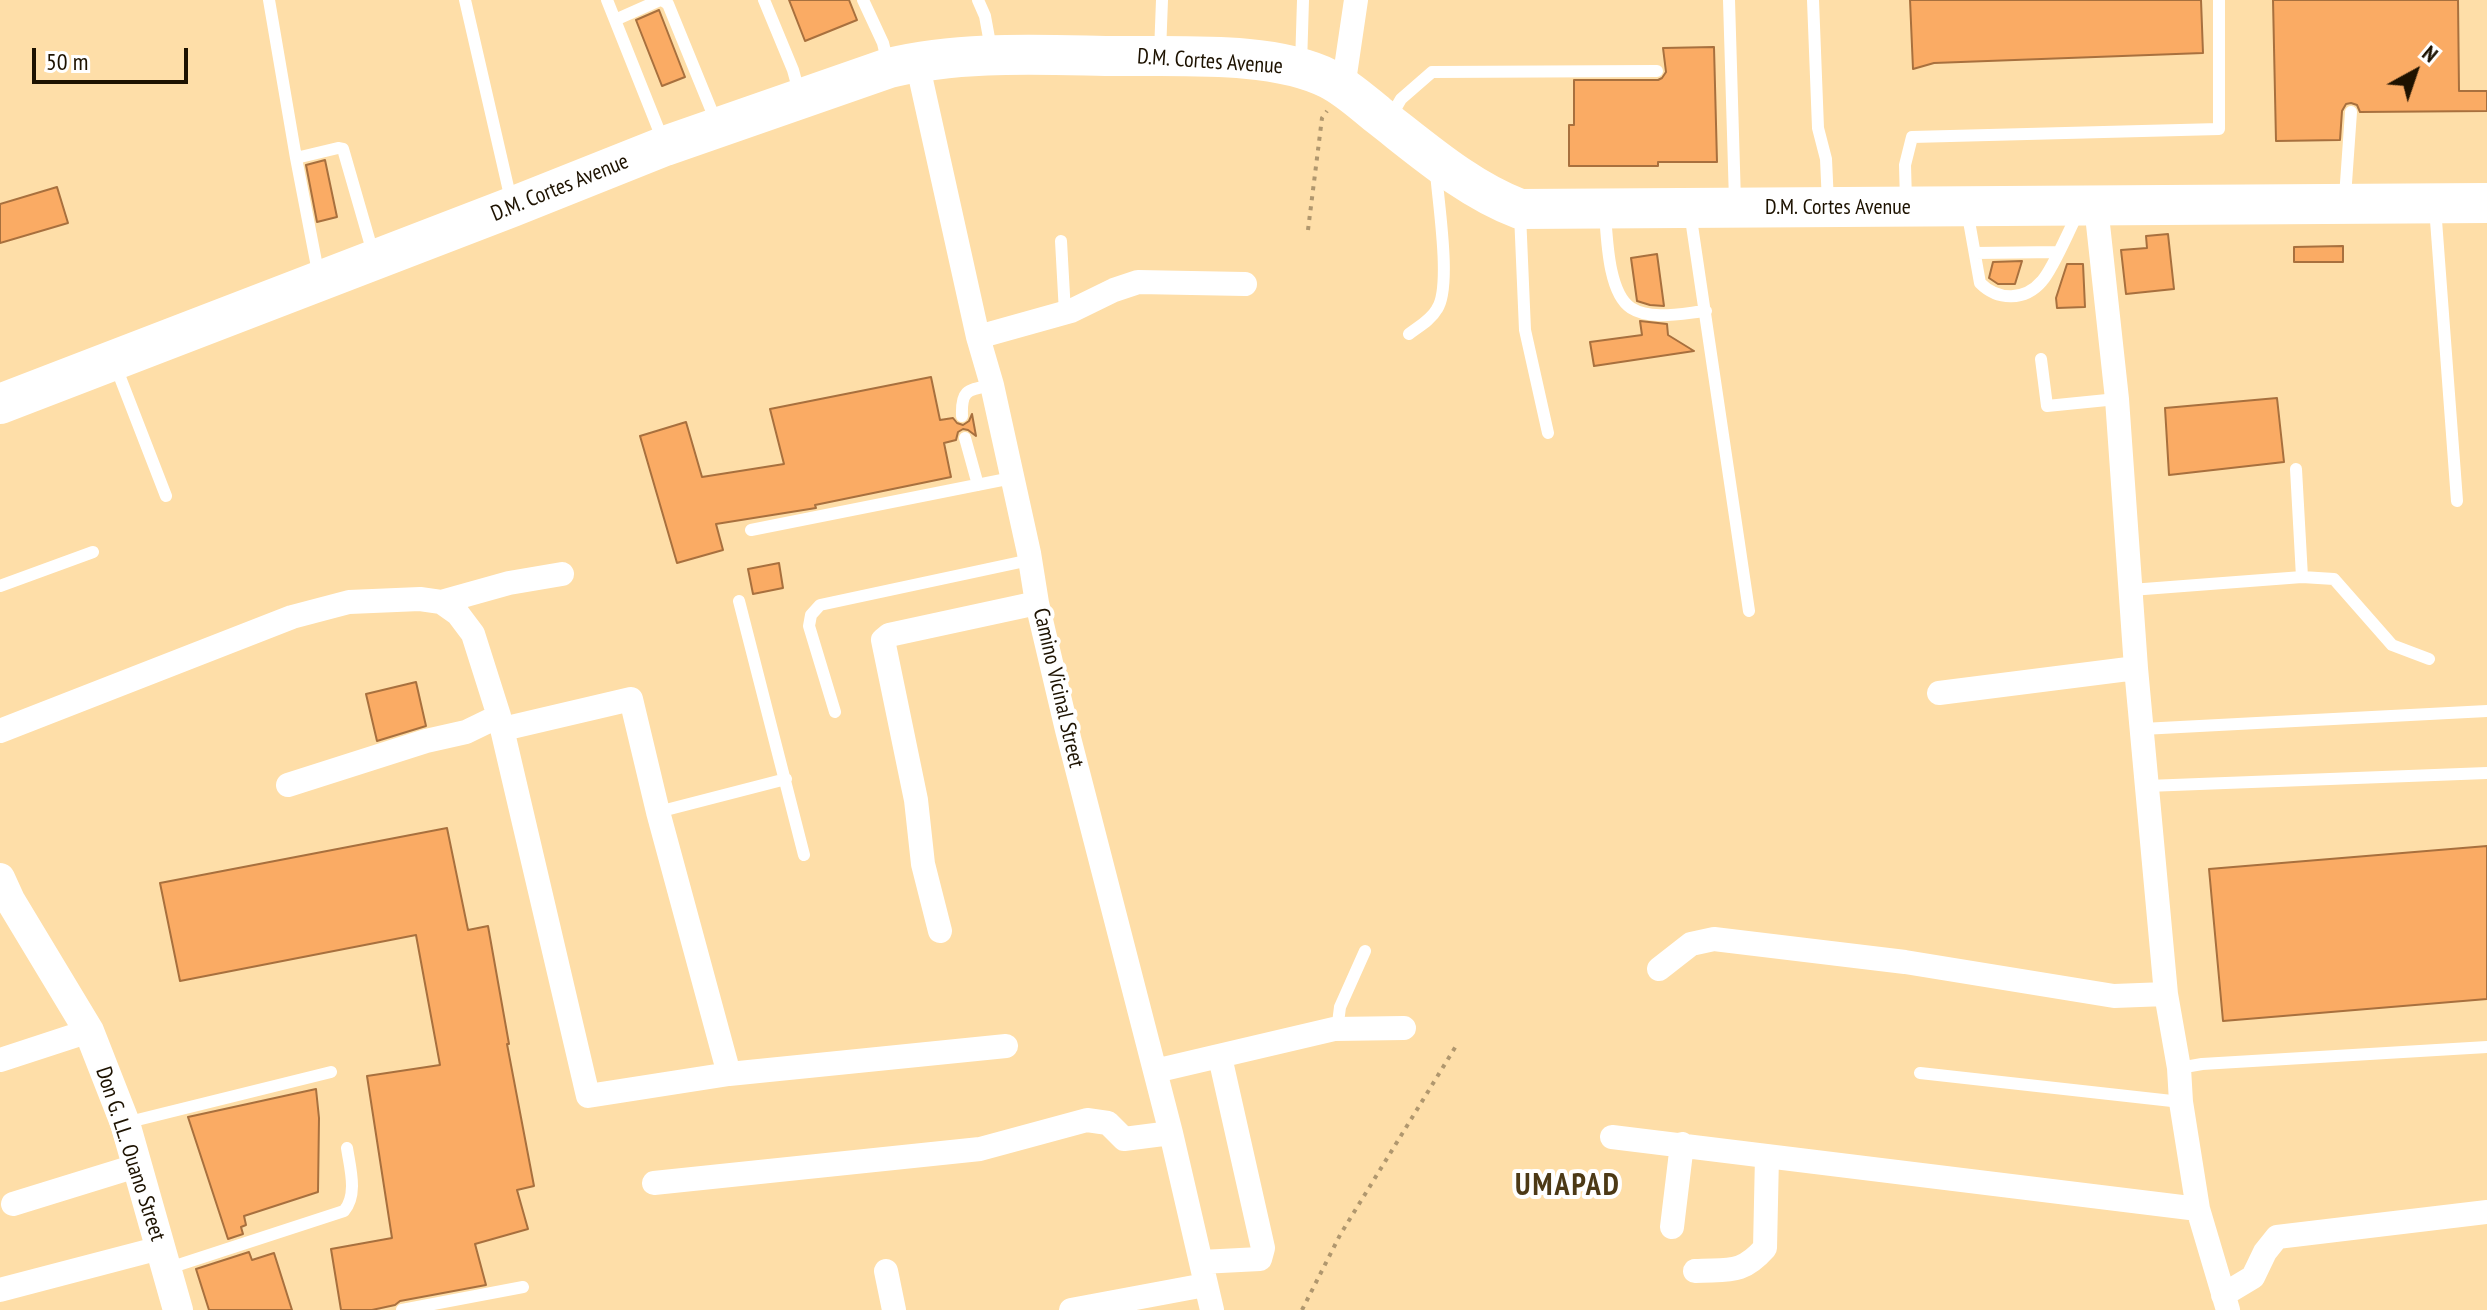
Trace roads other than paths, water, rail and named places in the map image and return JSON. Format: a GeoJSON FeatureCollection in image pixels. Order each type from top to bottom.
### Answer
{"type":"FeatureCollection","features":[{"type":"Feature","properties":{"kind":"highway","name":"D.M. Cortes Avenue"},"geometry":{"type":"LineString","coordinates":[[0,404],[665,146],[903,65],[992,56],[1224,58],[1268,62],[1322,75],[1481,192],[1520,209],[2487,203]]}},
{"type":"Feature","properties":{"kind":"street"},"geometry":{"type":"LineString","coordinates":[[1343,88],[1356,0]]}},
{"type":"Feature","properties":{"kind":"street","name":"Camino Vicinal Street"},"geometry":{"type":"LineString","coordinates":[[903,65],[992,385],[1067,730],[1171,1133],[1212,1310]]}},
{"type":"Feature","properties":{"kind":"street"},"geometry":{"type":"LineString","coordinates":[[2089,206],[2117,399],[2136,668],[2166,994],[2198,1209],[2225,1303],[2253,1277],[2265,1252],[2277,1237],[2487,1212]]}},
{"type":"Feature","properties":{"kind":"street"},"geometry":{"type":"LineString","coordinates":[[978,337],[1065,313],[1138,282],[1245,284]]}},
{"type":"Feature","properties":{"kind":"street"},"geometry":{"type":"LineString","coordinates":[[0,731],[292,617],[349,602],[420,599],[441,602],[509,583],[562,574]]}},
{"type":"Feature","properties":{"kind":"street"},"geometry":{"type":"LineString","coordinates":[[441,602],[458,614],[473,634],[501,722],[588,1096],[729,1074],[1006,1046]]}},
{"type":"Feature","properties":{"kind":"street"},"geometry":{"type":"LineString","coordinates":[[940,931],[923,864],[916,800],[883,640],[889,635],[1037,603]]}},
{"type":"Feature","properties":{"kind":"street"},"geometry":{"type":"LineString","coordinates":[[1939,693],[2136,668]]}},
{"type":"Feature","properties":{"kind":"street"},"geometry":{"type":"LineString","coordinates":[[288,785],[426,741],[501,722],[631,699],[658,812],[729,1074]]}},
{"type":"Feature","properties":{"kind":"street","name":"Don G. LL. Ouano Street"},"geometry":{"type":"LineString","coordinates":[[3,895],[89,1031],[125,1123],[178,1310]]}},
{"type":"Feature","properties":{"kind":"street"},"geometry":{"type":"LineString","coordinates":[[1659,969],[1691,944],[1714,939],[1905,962],[2114,996],[2166,994]]}},
{"type":"Feature","properties":{"kind":"street"},"geometry":{"type":"LineString","coordinates":[[1155,1071],[1334,1029],[1404,1028]]}},
{"type":"Feature","properties":{"kind":"street"},"geometry":{"type":"LineString","coordinates":[[0,1060],[89,1031]]}},
{"type":"Feature","properties":{"kind":"street"},"geometry":{"type":"LineString","coordinates":[[1071,1310],[1260,1259],[1263,1248],[1220,1057]]}},
{"type":"Feature","properties":{"kind":"street"},"geometry":{"type":"LineString","coordinates":[[654,1183],[980,1149],[1087,1120],[1108,1123],[1124,1139],[1171,1133]]}},
{"type":"Feature","properties":{"kind":"street"},"geometry":{"type":"LineString","coordinates":[[1612,1137],[2198,1209]]}},
{"type":"Feature","properties":{"kind":"street"},"geometry":{"type":"LineString","coordinates":[[1672,1227],[1682,1144]]}},
{"type":"Feature","properties":{"kind":"street"},"geometry":{"type":"LineString","coordinates":[[1695,1271],[1738,1268],[1751,1263],[1765,1248],[1767,1156]]}},
{"type":"Feature","properties":{"kind":"street"},"geometry":{"type":"LineString","coordinates":[[13,1204],[136,1166]]}},
{"type":"Feature","properties":{"kind":"street"},"geometry":{"type":"LineString","coordinates":[[0,1290],[163,1259]]}},
{"type":"Feature","properties":{"kind":"street"},"geometry":{"type":"LineString","coordinates":[[886,1271],[894,1310]]}},
{"type":"Feature","properties":{"kind":"lane"},"geometry":{"type":"LineString","coordinates":[[269,0],[319,280]]}},
{"type":"Feature","properties":{"kind":"lane"},"geometry":{"type":"LineString","coordinates":[[465,0],[512,207]]}},
{"type":"Feature","properties":{"kind":"lane"},"geometry":{"type":"LineString","coordinates":[[607,0],[665,146]]}},
{"type":"Feature","properties":{"kind":"lane"},"geometry":{"type":"LineString","coordinates":[[615,20],[661,0],[668,4],[718,128]]}},
{"type":"Feature","properties":{"kind":"lane"},"geometry":{"type":"LineString","coordinates":[[764,0],[793,70],[801,99]]}},
{"type":"Feature","properties":{"kind":"lane"},"geometry":{"type":"LineString","coordinates":[[863,0],[883,43],[903,65]]}},
{"type":"Feature","properties":{"kind":"lane"},"geometry":{"type":"LineString","coordinates":[[978,0],[985,16],[992,56]]}},
{"type":"Feature","properties":{"kind":"lane"},"geometry":{"type":"LineString","coordinates":[[1160,56],[1162,0]]}},
{"type":"Feature","properties":{"kind":"lane"},"geometry":{"type":"LineString","coordinates":[[1301,69],[1303,0]]}},
{"type":"Feature","properties":{"kind":"lane"},"geometry":{"type":"LineString","coordinates":[[1729,0],[1736,209]]}},
{"type":"Feature","properties":{"kind":"lane"},"geometry":{"type":"LineString","coordinates":[[1813,0],[1818,128],[1826,159],[1828,208]]}},
{"type":"Feature","properties":{"kind":"lane"},"geometry":{"type":"LineString","coordinates":[[1906,208],[1905,165],[1912,137],[2219,129],[2219,0]]}},
{"type":"Feature","properties":{"kind":"lane"},"geometry":{"type":"LineString","coordinates":[[1387,122],[1401,99],[1432,72],[1657,71]]}},
{"type":"Feature","properties":{"kind":"lane"},"geometry":{"type":"LineString","coordinates":[[2345,204],[2351,112]]}},
{"type":"Feature","properties":{"kind":"lane"},"geometry":{"type":"LineString","coordinates":[[296,158],[343,149],[375,260]]}},
{"type":"Feature","properties":{"kind":"lane"},"geometry":{"type":"LineString","coordinates":[[1409,334],[1437,311],[1445,282],[1435,158]]}},
{"type":"Feature","properties":{"kind":"lane"},"geometry":{"type":"LineString","coordinates":[[2435,204],[2457,501]]}},
{"type":"Feature","properties":{"kind":"lane"},"geometry":{"type":"LineString","coordinates":[[1967,207],[1980,283],[1993,293],[2010,297],[2028,293],[2043,281],[2089,206]]}},
{"type":"Feature","properties":{"kind":"lane"},"geometry":{"type":"LineString","coordinates":[[1520,209],[1525,330],[1548,433]]}},
{"type":"Feature","properties":{"kind":"lane"},"geometry":{"type":"LineString","coordinates":[[1690,209],[1749,611]]}},
{"type":"Feature","properties":{"kind":"lane"},"geometry":{"type":"LineString","coordinates":[[1605,210],[1609,261],[1620,298],[1632,309],[1646,313],[1673,315],[1706,311]]}},
{"type":"Feature","properties":{"kind":"lane"},"geometry":{"type":"LineString","coordinates":[[1061,241],[1065,313]]}},
{"type":"Feature","properties":{"kind":"lane"},"geometry":{"type":"LineString","coordinates":[[1975,253],[2058,252]]}},
{"type":"Feature","properties":{"kind":"lane"},"geometry":{"type":"LineString","coordinates":[[2041,359],[2047,406],[2117,399]]}},
{"type":"Feature","properties":{"kind":"lane"},"geometry":{"type":"LineString","coordinates":[[114,360],[166,496]]}},
{"type":"Feature","properties":{"kind":"lane"},"geometry":{"type":"LineString","coordinates":[[962,416],[964,394],[992,385]]}},
{"type":"Feature","properties":{"kind":"lane"},"geometry":{"type":"LineString","coordinates":[[965,438],[978,485]]}},
{"type":"Feature","properties":{"kind":"lane"},"geometry":{"type":"LineString","coordinates":[[2296,469],[2302,577]]}},
{"type":"Feature","properties":{"kind":"lane"},"geometry":{"type":"LineString","coordinates":[[751,530],[1012,478]]}},
{"type":"Feature","properties":{"kind":"lane"},"geometry":{"type":"LineString","coordinates":[[0,586],[93,552]]}},
{"type":"Feature","properties":{"kind":"lane"},"geometry":{"type":"LineString","coordinates":[[835,712],[809,626],[811,615],[820,605],[1030,560]]}},
{"type":"Feature","properties":{"kind":"lane"},"geometry":{"type":"LineString","coordinates":[[2131,590],[2302,577],[2334,579],[2392,645],[2429,659]]}},
{"type":"Feature","properties":{"kind":"lane"},"geometry":{"type":"LineString","coordinates":[[739,601],[804,855]]}},
{"type":"Feature","properties":{"kind":"lane"},"geometry":{"type":"LineString","coordinates":[[2142,729],[2487,711]]}},
{"type":"Feature","properties":{"kind":"lane"},"geometry":{"type":"LineString","coordinates":[[2147,786],[2487,773]]}},
{"type":"Feature","properties":{"kind":"lane"},"geometry":{"type":"LineString","coordinates":[[658,812],[786,779]]}},
{"type":"Feature","properties":{"kind":"lane"},"geometry":{"type":"LineString","coordinates":[[1334,1029],[1340,1007],[1365,951]]}},
{"type":"Feature","properties":{"kind":"lane"},"geometry":{"type":"LineString","coordinates":[[2179,1068],[2202,1064],[2487,1047]]}},
{"type":"Feature","properties":{"kind":"lane"},"geometry":{"type":"LineString","coordinates":[[125,1123],[331,1072]]}},
{"type":"Feature","properties":{"kind":"lane"},"geometry":{"type":"LineString","coordinates":[[1920,1073],[2181,1102]]}},
{"type":"Feature","properties":{"kind":"lane"},"geometry":{"type":"LineString","coordinates":[[163,1259],[344,1211],[350,1204],[352,1191],[347,1148]]}},
{"type":"Feature","properties":{"kind":"lane"},"geometry":{"type":"LineString","coordinates":[[402,1310],[523,1287]]}},
{"type":"Feature","properties":{"kind":"district","name":"UMAPAD"},"geometry":{"type":"Point","coordinates":[1568,1186]}}]}
